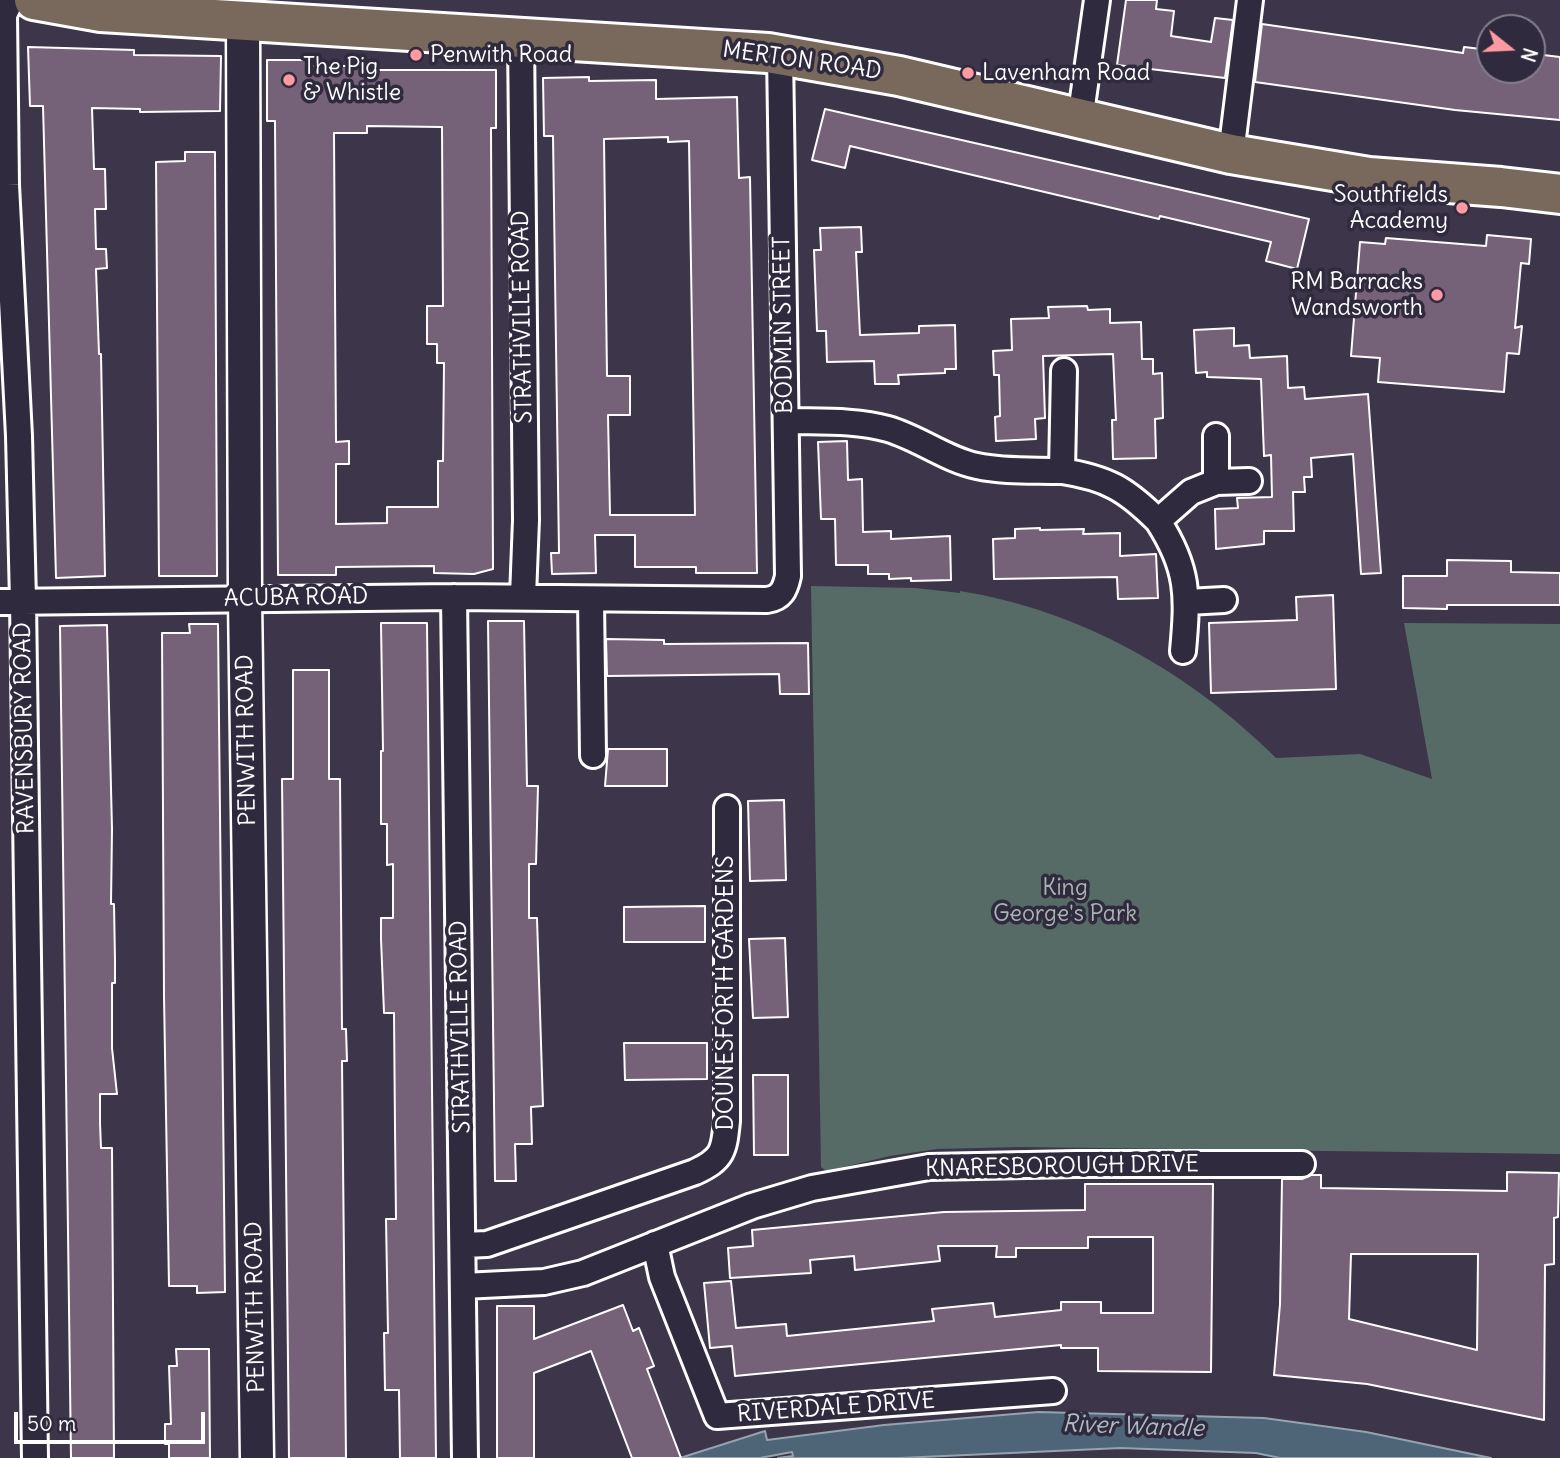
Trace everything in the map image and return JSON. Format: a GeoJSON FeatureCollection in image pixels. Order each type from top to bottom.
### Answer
{"type":"FeatureCollection","features":[{"type":"Feature","properties":{"kind":"main road","name":"MERTON ROAD"},"geometry":{"type":"LineString","coordinates":[[34,0],[102,12],[779,54],[899,76],[1230,154],[1369,177],[1560,194]]}},
{"type":"Feature","properties":{"kind":"street","name":"RAVENSBURY ROAD"},"geometry":{"type":"LineString","coordinates":[[11,0],[4,15],[6,185],[19,436],[12,602],[35,1458]]}},
{"type":"Feature","properties":{"kind":"street"},"geometry":{"type":"LineString","coordinates":[[1080,120],[1097,0]]}},
{"type":"Feature","properties":{"kind":"street"},"geometry":{"type":"LineString","coordinates":[[1230,154],[1250,0]]}},
{"type":"Feature","properties":{"kind":"street","name":"PENWITH ROAD"},"geometry":{"type":"LineString","coordinates":[[243,21],[245,599],[257,1458]]}},
{"type":"Feature","properties":{"kind":"street","name":"STRATHVILLE ROAD"},"geometry":{"type":"LineString","coordinates":[[521,37],[526,520],[523,596]]}},
{"type":"Feature","properties":{"kind":"street","name":"BODMIN STREET"},"geometry":{"type":"LineString","coordinates":[[779,54],[788,576],[781,594]]}},
{"type":"Feature","properties":{"kind":"street"},"geometry":{"type":"LineString","coordinates":[[1062,471],[1064,371]]}},
{"type":"Feature","properties":{"kind":"street"},"geometry":{"type":"LineString","coordinates":[[787,421],[852,423],[887,429],[921,440],[975,466],[1062,471],[1087,475],[1122,489],[1158,521],[1172,542],[1182,567],[1187,602],[1183,651]]}},
{"type":"Feature","properties":{"kind":"street"},"geometry":{"type":"LineString","coordinates":[[1216,436],[1216,482]]}},
{"type":"Feature","properties":{"kind":"street"},"geometry":{"type":"LineString","coordinates":[[1158,521],[1191,492],[1216,482],[1249,481]]}},
{"type":"Feature","properties":{"kind":"street","name":"ACUBA ROAD"},"geometry":{"type":"LineString","coordinates":[[12,602],[523,596],[591,600],[767,600],[781,594]]}},
{"type":"Feature","properties":{"kind":"street","name":"STRATHVILLE ROAD"},"geometry":{"type":"LineString","coordinates":[[454,597],[465,1458]]}},
{"type":"Feature","properties":{"kind":"street"},"geometry":{"type":"LineString","coordinates":[[591,600],[593,755]]}},
{"type":"Feature","properties":{"kind":"street"},"geometry":{"type":"LineString","coordinates":[[1187,602],[1224,600]]}},
{"type":"Feature","properties":{"kind":"street","name":"DOUNESFORTH GARDENS"},"geometry":{"type":"LineString","coordinates":[[464,1245],[487,1244],[695,1172],[719,1158],[725,1147],[727,1121],[727,808]]}},
{"type":"Feature","properties":{"kind":"street","name":"KNARESBOROUGH DRIVE"},"geometry":{"type":"LineString","coordinates":[[463,1286],[544,1282],[583,1273],[752,1206],[812,1188],[929,1167],[1302,1164]]}},
{"type":"Feature","properties":{"kind":"street","name":"RIVERDALE DRIVE"},"geometry":{"type":"LineString","coordinates":[[655,1244],[662,1277],[717,1416],[1053,1391]]}},
{"type":"Feature","properties":{"kind":"green space","name":"King George's Park"},"geometry":{"type":"Polygon","coordinates":[[[811,586],[960,591],[1005,600],[1048,613],[1131,650],[1170,673],[1243,727],[1276,758],[1360,754],[1432,779],[1404,623],[1560,624],[1560,1154],[1020,1147],[937,1149],[890,1156],[826,1171],[821,1167],[811,586]]]}},
{"type":"Feature","properties":{"kind":"water","name":"River Wandle"},"geometry":{"type":"Polygon","coordinates":[[[1038,1412],[1264,1418],[1366,1432],[1491,1458],[1280,1458],[1256,1453],[1121,1448],[900,1458],[778,1458],[793,1456],[792,1452],[760,1458],[680,1458],[765,1431],[767,1440],[884,1425],[1038,1412]]]}},
{"type":"Feature","properties":{"kind":"building"},"geometry":{"type":"Polygon","coordinates":[[[1126,0],[1157,0],[1156,9],[1174,11],[1171,36],[1211,42],[1215,18],[1233,20],[1225,78],[1117,65],[1126,0]]]}},
{"type":"Feature","properties":{"kind":"building"},"geometry":{"type":"Polygon","coordinates":[[[1262,24],[1463,53],[1464,47],[1476,48],[1476,84],[1546,84],[1546,55],[1560,57],[1560,120],[1455,110],[1255,82],[1262,24]]]}},
{"type":"Feature","properties":{"kind":"building"},"geometry":{"type":"Polygon","coordinates":[[[28,47],[134,50],[134,55],[221,56],[220,111],[140,112],[140,109],[92,108],[94,169],[105,169],[106,209],[95,209],[96,249],[106,249],[107,268],[96,269],[101,354],[105,576],[56,578],[43,106],[30,106],[28,47]]]}},
{"type":"Feature","properties":{"kind":"building"},"geometry":{"type":"Polygon","coordinates":[[[267,60],[311,60],[311,66],[373,66],[373,70],[496,70],[496,128],[491,128],[493,569],[474,574],[434,573],[434,566],[336,567],[336,575],[278,575],[275,121],[267,121],[267,60]],[[367,126],[367,133],[334,133],[336,442],[349,441],[349,464],[336,464],[336,524],[387,523],[387,507],[438,507],[438,461],[443,461],[444,363],[437,363],[437,344],[427,344],[427,306],[443,306],[442,127],[367,126]]]}},
{"type":"Feature","properties":{"kind":"building"},"geometry":{"type":"Polygon","coordinates":[[[589,77],[589,81],[656,80],[656,99],[737,97],[739,178],[750,177],[757,573],[696,573],[696,567],[635,567],[635,535],[595,535],[596,573],[552,574],[551,553],[559,553],[553,136],[544,136],[543,78],[589,77]],[[668,137],[604,139],[607,376],[630,376],[630,415],[608,415],[610,515],[695,515],[689,141],[668,142],[668,137]]]}},
{"type":"Feature","properties":{"kind":"building"},"geometry":{"type":"Polygon","coordinates":[[[825,109],[1309,219],[1297,269],[1266,261],[1271,242],[1160,216],[1159,219],[850,146],[845,168],[812,160],[825,109]]]}},
{"type":"Feature","properties":{"kind":"building"},"geometry":{"type":"Polygon","coordinates":[[[185,152],[215,152],[217,576],[159,576],[156,162],[185,161],[185,152]]]}},
{"type":"Feature","properties":{"kind":"building"},"geometry":{"type":"Polygon","coordinates":[[[861,227],[862,252],[856,252],[860,335],[919,333],[919,326],[955,325],[956,369],[945,369],[945,373],[898,375],[899,384],[875,384],[874,361],[827,362],[826,331],[817,331],[814,250],[821,250],[820,228],[861,227]]]}},
{"type":"Feature","properties":{"kind":"building","name":"RM Barracks Wandsworth"},"geometry":{"type":"Polygon","coordinates":[[[1487,235],[1531,239],[1529,264],[1521,263],[1515,328],[1522,326],[1519,354],[1507,353],[1504,392],[1378,382],[1380,358],[1351,356],[1360,242],[1385,244],[1386,238],[1486,246],[1487,235]]]}},
{"type":"Feature","properties":{"kind":"building"},"geometry":{"type":"Polygon","coordinates":[[[1087,306],[1088,310],[1110,309],[1110,323],[1141,322],[1142,359],[1153,359],[1153,374],[1162,373],[1163,418],[1155,419],[1156,458],[1113,459],[1112,420],[1116,420],[1113,354],[1043,356],[1045,418],[1035,419],[1036,439],[996,441],[995,417],[1000,416],[999,375],[994,375],[993,351],[1012,350],[1011,319],[1049,318],[1048,307],[1087,306]]]}},
{"type":"Feature","properties":{"kind":"building"},"geometry":{"type":"Polygon","coordinates":[[[1234,328],[1234,346],[1249,345],[1250,358],[1287,356],[1288,388],[1304,387],[1305,399],[1368,394],[1381,573],[1361,574],[1353,454],[1311,458],[1312,477],[1304,477],[1305,492],[1293,492],[1294,531],[1264,531],[1264,544],[1216,549],[1215,509],[1238,508],[1237,498],[1272,497],[1271,455],[1264,456],[1261,379],[1207,377],[1207,372],[1196,373],[1194,330],[1234,328]]]}},
{"type":"Feature","properties":{"kind":"building"},"geometry":{"type":"Polygon","coordinates":[[[847,441],[848,480],[862,479],[863,532],[891,531],[891,539],[950,536],[951,580],[889,579],[889,574],[868,574],[868,565],[836,565],[835,519],[821,519],[818,442],[847,441]]]}},
{"type":"Feature","properties":{"kind":"building"},"geometry":{"type":"Polygon","coordinates":[[[1015,529],[1084,529],[1083,534],[1120,533],[1120,556],[1156,554],[1158,598],[1118,599],[1117,577],[994,579],[993,539],[1015,538],[1015,529]]]}},
{"type":"Feature","properties":{"kind":"building"},"geometry":{"type":"Polygon","coordinates":[[[1447,560],[1511,561],[1511,572],[1560,573],[1560,605],[1447,605],[1447,609],[1403,608],[1403,576],[1447,576],[1447,560]]]}},
{"type":"Feature","properties":{"kind":"building"},"geometry":{"type":"Polygon","coordinates":[[[1333,595],[1336,689],[1211,693],[1209,623],[1297,620],[1296,597],[1333,595]]]}},
{"type":"Feature","properties":{"kind":"building"},"geometry":{"type":"Polygon","coordinates":[[[488,621],[524,621],[527,786],[538,786],[536,864],[529,864],[529,918],[537,918],[543,1106],[531,1107],[532,1144],[515,1144],[516,1181],[495,1181],[488,621]]]}},
{"type":"Feature","properties":{"kind":"building"},"geometry":{"type":"Polygon","coordinates":[[[381,623],[427,623],[436,1458],[400,1458],[399,1390],[385,1390],[384,1333],[388,1333],[386,1219],[396,1219],[394,1013],[384,1013],[381,939],[381,918],[393,918],[393,864],[387,865],[387,824],[381,824],[381,623]]]}},
{"type":"Feature","properties":{"kind":"building"},"geometry":{"type":"Polygon","coordinates":[[[189,624],[218,624],[225,1292],[197,1293],[197,1286],[169,1286],[164,996],[162,633],[190,633],[189,624]]]}},
{"type":"Feature","properties":{"kind":"building"},"geometry":{"type":"Polygon","coordinates":[[[107,625],[111,904],[114,904],[115,961],[115,983],[112,983],[112,1048],[117,1094],[100,1094],[100,1123],[101,1148],[112,1148],[114,1458],[71,1458],[60,626],[107,625]]]}},
{"type":"Feature","properties":{"kind":"building"},"geometry":{"type":"Polygon","coordinates":[[[606,639],[664,640],[664,644],[808,643],[809,694],[780,694],[779,674],[607,676],[606,639]]]}},
{"type":"Feature","properties":{"kind":"building"},"geometry":{"type":"Polygon","coordinates":[[[293,670],[329,670],[329,779],[340,779],[342,1029],[346,1029],[347,1061],[342,1061],[346,1458],[289,1458],[282,779],[293,779],[293,670]]]}},
{"type":"Feature","properties":{"kind":"building"},"geometry":{"type":"Polygon","coordinates":[[[608,749],[667,749],[667,786],[605,786],[608,749]]]}},
{"type":"Feature","properties":{"kind":"building"},"geometry":{"type":"Polygon","coordinates":[[[784,800],[786,880],[750,881],[748,801],[784,800]]]}},
{"type":"Feature","properties":{"kind":"building"},"geometry":{"type":"Polygon","coordinates":[[[705,906],[705,942],[624,942],[624,907],[705,906]]]}},
{"type":"Feature","properties":{"kind":"building"},"geometry":{"type":"Polygon","coordinates":[[[785,938],[788,1017],[753,1018],[749,939],[785,938]]]}},
{"type":"Feature","properties":{"kind":"building"},"geometry":{"type":"Polygon","coordinates":[[[624,1043],[707,1043],[707,1079],[625,1080],[624,1043]]]}},
{"type":"Feature","properties":{"kind":"building"},"geometry":{"type":"Polygon","coordinates":[[[753,1075],[788,1075],[788,1155],[754,1155],[753,1075]]]}},
{"type":"Feature","properties":{"kind":"building"},"geometry":{"type":"Polygon","coordinates":[[[1507,1172],[1559,1173],[1558,1217],[1554,1218],[1554,1264],[1545,1265],[1544,1420],[1367,1384],[1274,1375],[1280,1304],[1282,1179],[1321,1175],[1321,1188],[1507,1191],[1507,1172]],[[1351,1254],[1349,1319],[1477,1350],[1478,1254],[1351,1254]]]}},
{"type":"Feature","properties":{"kind":"building"},"geometry":{"type":"Polygon","coordinates":[[[1085,1184],[1213,1184],[1211,1372],[1098,1371],[1098,1348],[1061,1348],[1061,1345],[735,1376],[732,1346],[710,1348],[704,1283],[731,1281],[736,1328],[786,1324],[787,1336],[934,1321],[932,1309],[993,1303],[995,1317],[1061,1310],[1061,1302],[1101,1302],[1101,1313],[1153,1313],[1153,1237],[1088,1237],[1088,1248],[1016,1248],[1016,1257],[996,1257],[997,1246],[938,1246],[940,1261],[855,1270],[854,1256],[810,1260],[811,1273],[730,1278],[728,1248],[753,1246],[752,1230],[944,1212],[1085,1210],[1085,1184]]]}},
{"type":"Feature","properties":{"kind":"building"},"geometry":{"type":"Polygon","coordinates":[[[623,1305],[633,1331],[639,1328],[654,1366],[647,1369],[681,1458],[632,1458],[591,1351],[534,1373],[534,1458],[497,1458],[497,1306],[534,1306],[534,1339],[623,1305]]]}},
{"type":"Feature","properties":{"kind":"building"},"geometry":{"type":"Polygon","coordinates":[[[176,1349],[209,1349],[210,1458],[169,1458],[169,1444],[165,1444],[165,1424],[171,1424],[169,1366],[177,1366],[176,1349]]]}},
{"type":"Feature","properties":{"kind":"place","name":"Penwith Road"},"geometry":{"type":"Point","coordinates":[416,55]}},
{"type":"Feature","properties":{"kind":"place","name":"Lavenham Road"},"geometry":{"type":"Point","coordinates":[968,73]}},
{"type":"Feature","properties":{"kind":"place","name":"The Pig & Whistle"},"geometry":{"type":"Point","coordinates":[289,80]}},
{"type":"Feature","properties":{"kind":"place","name":"Southfields Academy"},"geometry":{"type":"Point","coordinates":[1462,208]}},
{"type":"Feature","properties":{"kind":"place","name":"RM Barracks Wandsworth"},"geometry":{"type":"Point","coordinates":[1437,295]}}]}
